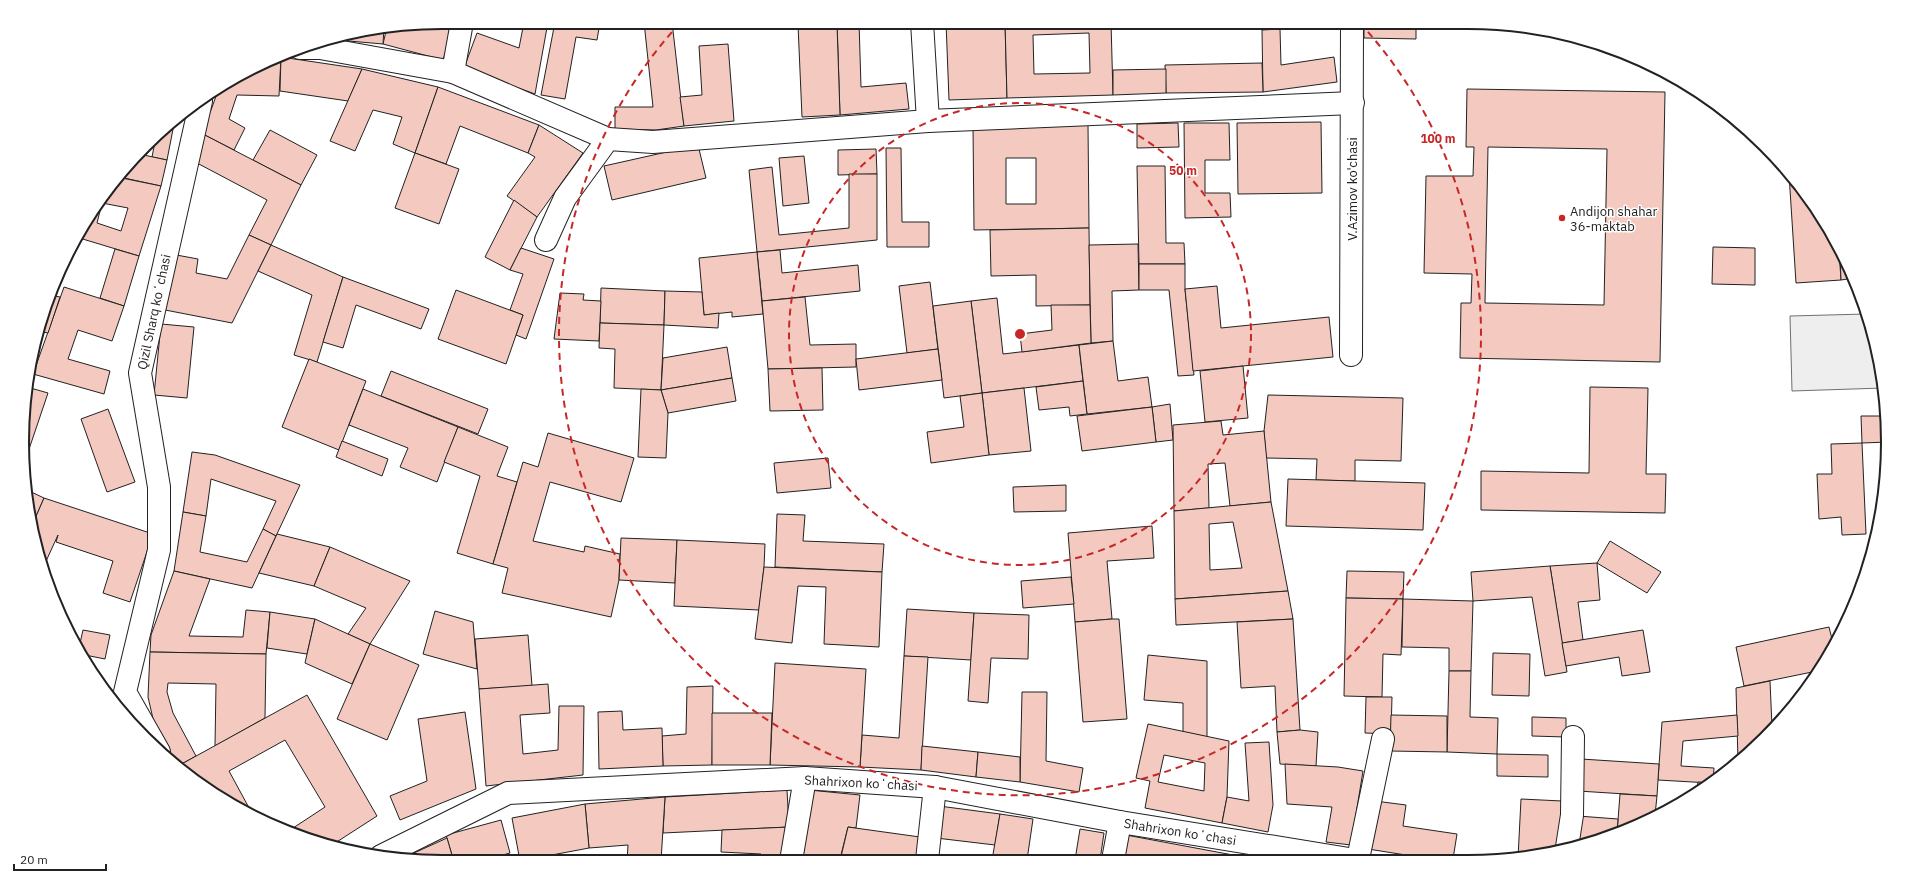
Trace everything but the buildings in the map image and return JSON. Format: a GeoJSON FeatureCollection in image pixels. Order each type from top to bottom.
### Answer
{"type":"FeatureCollection","features":[{"type":"Feature","properties":{"kind":"street"},"geometry":{"type":"LineString","coordinates":[[453,72],[461,29]]}},
{"type":"Feature","properties":{"kind":"street"},"geometry":{"type":"LineString","coordinates":[[922,29],[928,121]]}},
{"type":"Feature","properties":{"kind":"street","name":"V.Azimov ko'chasi"},"geometry":{"type":"LineString","coordinates":[[1351,355],[1352,29]]}},
{"type":"Feature","properties":{"kind":"street"},"geometry":{"type":"LineString","coordinates":[[319,48],[453,72],[608,139],[653,142],[928,121],[1353,103]]}},
{"type":"Feature","properties":{"kind":"street","name":"Qizil Sharq koʻchasi"},"geometry":{"type":"LineString","coordinates":[[147,731],[125,692],[159,550],[159,487],[140,373],[198,109]]}},
{"type":"Feature","properties":{"kind":"street"},"geometry":{"type":"LineString","coordinates":[[546,240],[565,198],[608,139]]}},
{"type":"Feature","properties":{"kind":"street"},"geometry":{"type":"LineString","coordinates":[[1568,843],[1572,815],[1573,737]]}},
{"type":"Feature","properties":{"kind":"street"},"geometry":{"type":"LineString","coordinates":[[1359,855],[1383,739]]}},
{"type":"Feature","properties":{"kind":"street"},"geometry":{"type":"LineString","coordinates":[[792,855],[805,778]]}},
{"type":"Feature","properties":{"kind":"street","name":"Shahrixon koʻchasi"},"geometry":{"type":"LineString","coordinates":[[391,851],[508,793],[805,778],[935,787],[1120,822],[1324,855]]}},
{"type":"Feature","properties":{"kind":"street"},"geometry":{"type":"LineString","coordinates":[[927,855],[935,787]]}},
{"type":"Feature","properties":{"kind":"street"},"geometry":{"type":"LineString","coordinates":[[1114,855],[1120,822]]}},
{"type":"Feature","properties":{"kind":"shaded area"},"geometry":{"type":"Polygon","coordinates":[[[1861,314],[1873,361],[1877,388],[1792,391],[1790,316],[1861,314]]]}},
{"type":"Feature","properties":{"kind":"place","name":"Andijon shahar 36-maktab"},"geometry":{"type":"Point","coordinates":[1562,218]}}]}
